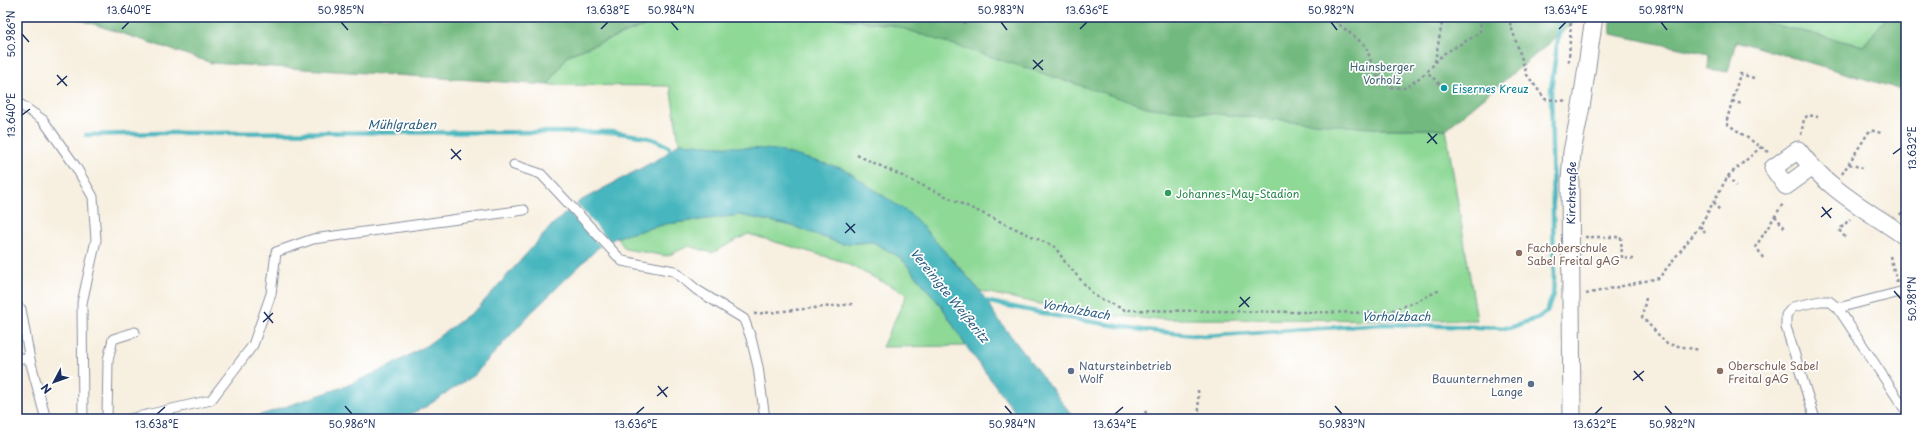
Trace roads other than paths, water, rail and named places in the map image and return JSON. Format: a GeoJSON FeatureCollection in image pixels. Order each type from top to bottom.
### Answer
{"type":"FeatureCollection","features":[{"type":"Feature","properties":{"kind":"street","name":"Kirchstraße"},"geometry":{"type":"LineString","coordinates":[[1572,419],[1570,180],[1572,152],[1582,100],[1594,17]]}},
{"type":"Feature","properties":{"kind":"street"},"geometry":{"type":"LineString","coordinates":[[1811,168],[1832,187],[1906,237]]}},
{"type":"Feature","properties":{"kind":"lane"},"geometry":{"type":"LineString","coordinates":[[17,102],[43,120],[76,167],[93,197],[96,240],[82,303],[83,419]]}},
{"type":"Feature","properties":{"kind":"lane"},"geometry":{"type":"LineString","coordinates":[[514,165],[542,174],[611,251],[622,261],[674,271],[697,290],[744,319],[751,338],[758,367],[765,419]]}},
{"type":"Feature","properties":{"kind":"lane"},"geometry":{"type":"LineString","coordinates":[[129,419],[211,400],[253,345],[271,294],[276,252],[313,239],[524,210]]}},
{"type":"Feature","properties":{"kind":"lane"},"geometry":{"type":"LineString","coordinates":[[1838,308],[1903,295]]}},
{"type":"Feature","properties":{"kind":"lane"},"geometry":{"type":"LineString","coordinates":[[1815,419],[1786,327],[1786,315],[1793,307],[1820,301],[1829,301],[1838,308],[1906,411]]}},
{"type":"Feature","properties":{"kind":"lane"},"geometry":{"type":"LineString","coordinates":[[17,307],[21,309],[30,360],[46,418]]}},
{"type":"Feature","properties":{"kind":"lane"},"geometry":{"type":"LineString","coordinates":[[107,419],[108,360],[113,339],[135,332]]}},
{"type":"Feature","properties":{"kind":"lane"},"geometry":{"type":"LineString","coordinates":[[17,357],[30,360]]}},
{"type":"Feature","properties":{"kind":"water","name":"Vereinigte Weißeritz"},"geometry":{"type":"Polygon","coordinates":[[[679,143],[777,150],[844,169],[913,216],[980,291],[997,318],[1075,419],[1020,419],[966,346],[942,307],[901,258],[873,242],[842,244],[793,226],[740,215],[666,224],[617,237],[599,247],[531,313],[474,375],[427,406],[402,418],[249,419],[346,386],[390,366],[427,345],[478,308],[553,224],[580,201],[662,157],[679,143]]]}},
{"type":"Feature","properties":{"kind":"waterway","name":"Vorholzbach"},"geometry":{"type":"LineString","coordinates":[[980,300],[1056,316],[1143,330],[1204,336],[1383,324],[1509,328],[1538,318],[1547,311],[1553,295],[1551,89],[1561,17]]}},
{"type":"Feature","properties":{"kind":"waterway","name":"Mühlgraben"},"geometry":{"type":"LineString","coordinates":[[86,135],[161,133],[614,132],[647,137],[662,143],[675,154]]}},
{"type":"Feature","properties":{"kind":"place","name":"Eisernes Kreuz"},"geometry":{"type":"Point","coordinates":[1444,88]}},
{"type":"Feature","properties":{"kind":"place","name":"Johannes-May-Stadion"},"geometry":{"type":"Point","coordinates":[1168,193]}},
{"type":"Feature","properties":{"kind":"place","name":"Fachoberschule Sabel Freital gAG"},"geometry":{"type":"Point","coordinates":[1519,253]}},
{"type":"Feature","properties":{"kind":"place","name":"Natursteinbetrieb Wolf"},"geometry":{"type":"Point","coordinates":[1071,371]}},
{"type":"Feature","properties":{"kind":"place","name":"Oberschule Sabel Freital gAG"},"geometry":{"type":"Point","coordinates":[1720,371]}},
{"type":"Feature","properties":{"kind":"place","name":"Bauunternehmen Lange"},"geometry":{"type":"Point","coordinates":[1531,384]}},
{"type":"Feature","properties":{"kind":"park label","name":"Hainsberger Vorholz"},"geometry":{"type":"Point","coordinates":[1382,72]}}]}
